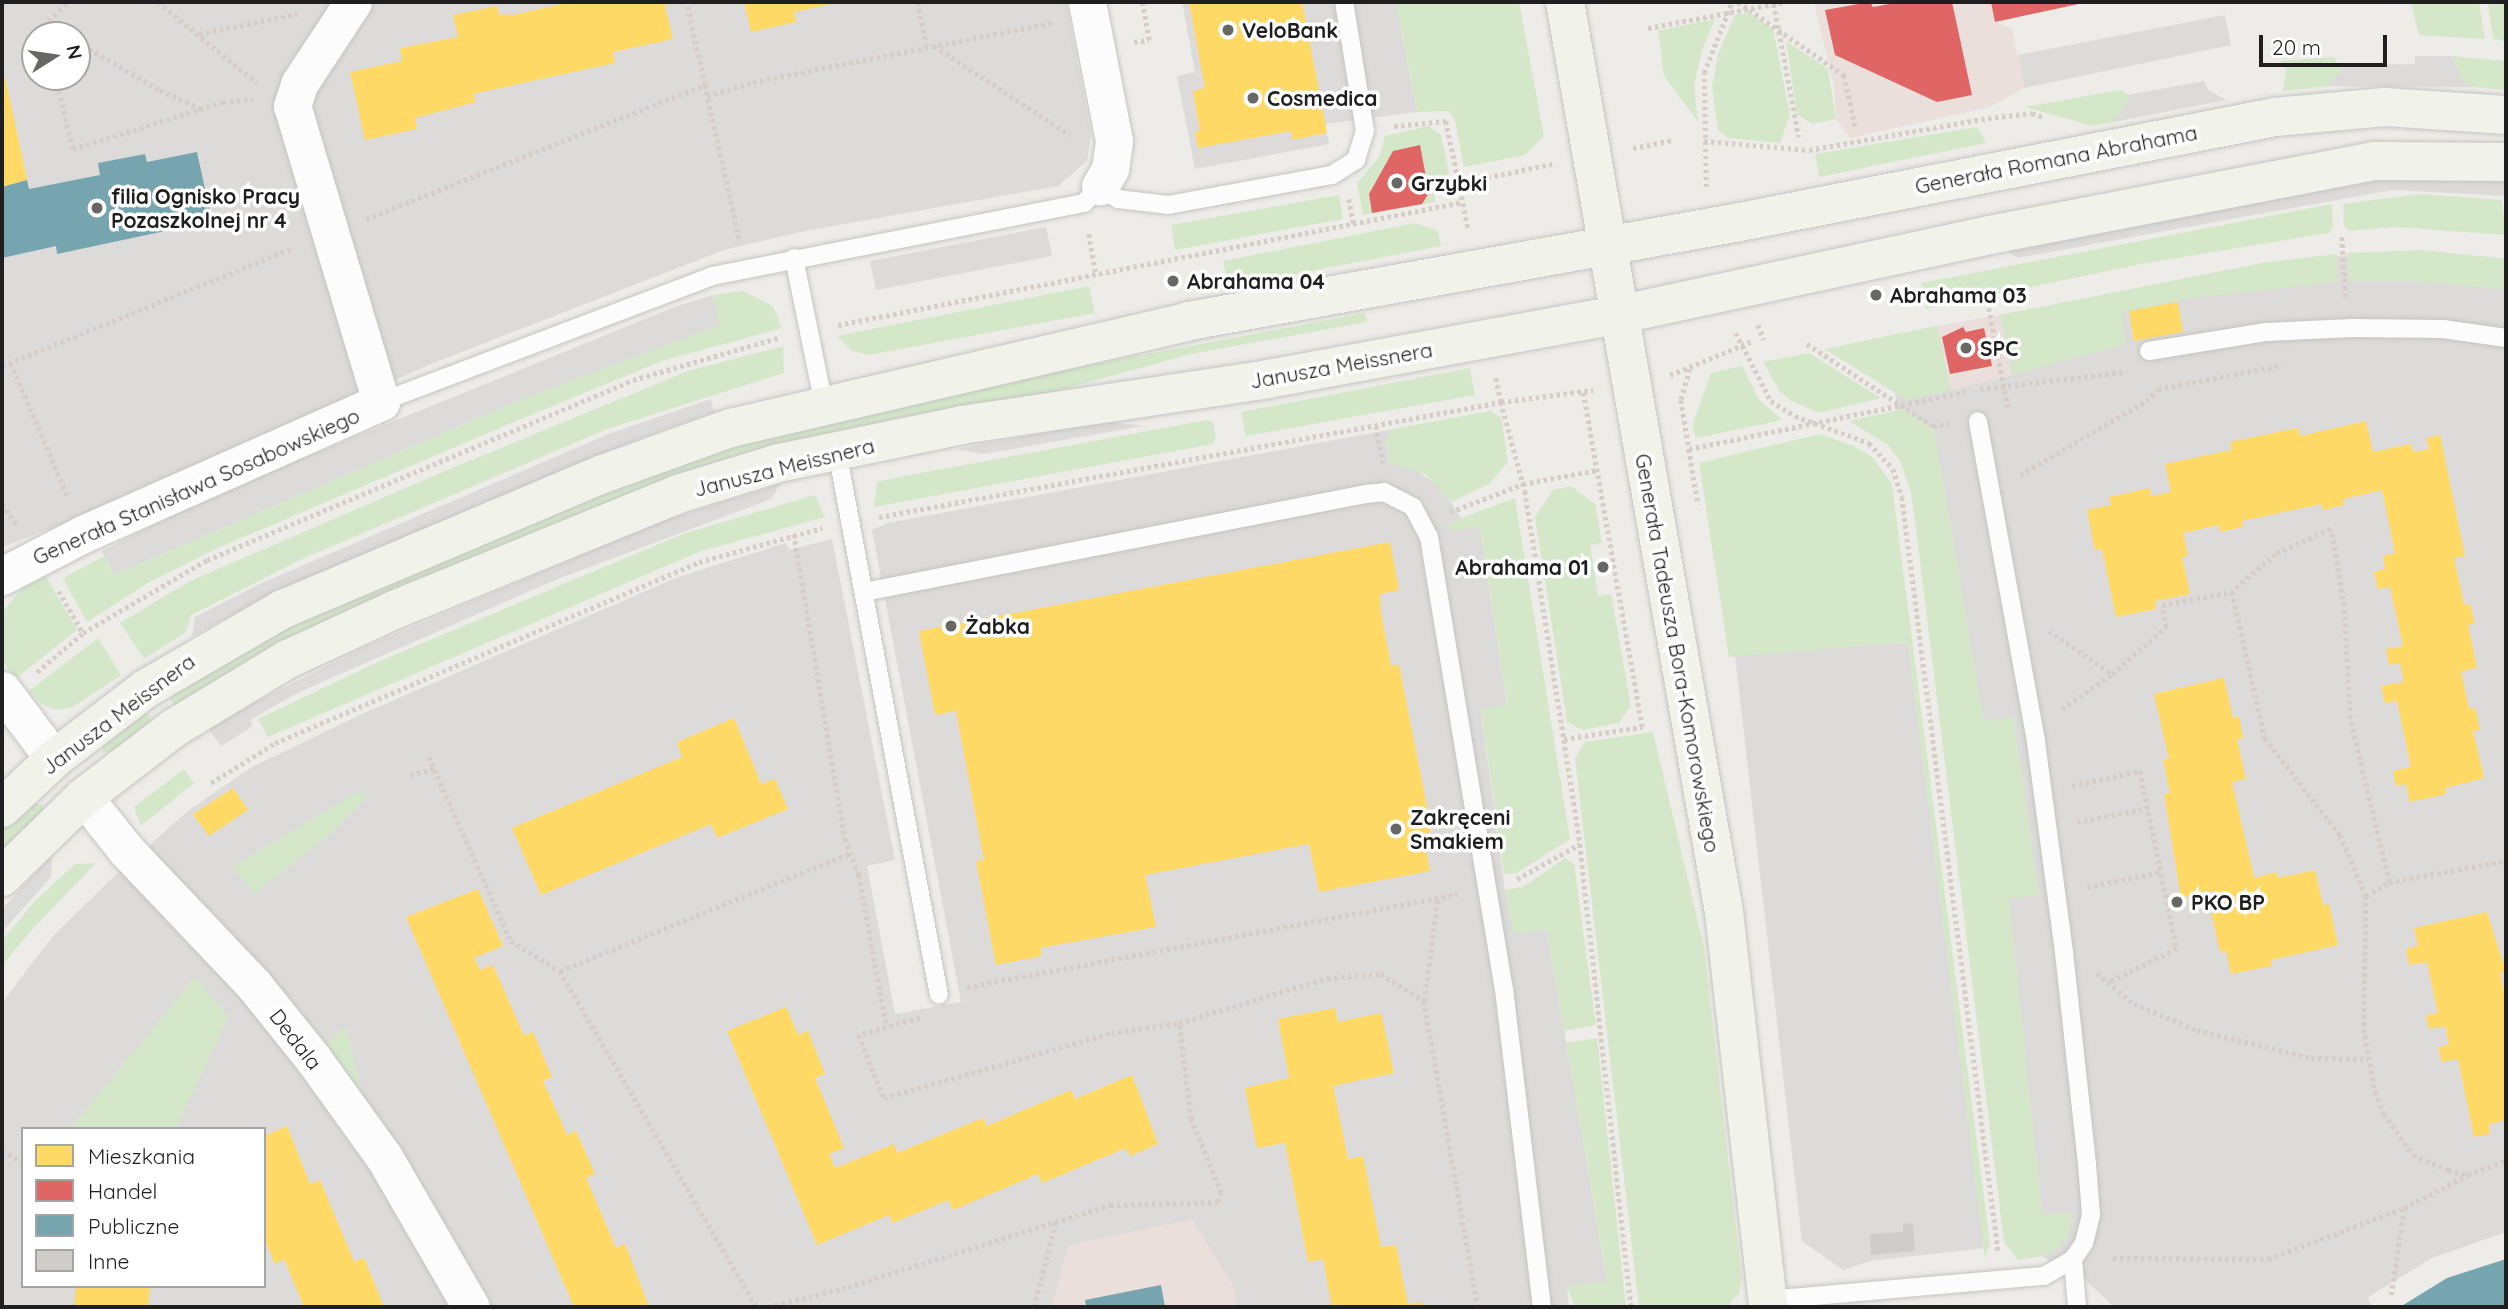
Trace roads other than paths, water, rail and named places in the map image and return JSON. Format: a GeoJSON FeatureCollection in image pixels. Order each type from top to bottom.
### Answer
{"type":"FeatureCollection","features":[{"type":"Feature","properties":{"kind":"street","name":"Generała Tadeusza Bora-Komorowskiego"},"geometry":{"type":"LineString","coordinates":[[1565,2],[1622,314],[1724,912],[1768,1304]]}},
{"type":"Feature","properties":{"kind":"street"},"geometry":{"type":"LineString","coordinates":[[1088,8],[1114,141],[1110,169],[1092,195]]}},
{"type":"Feature","properties":{"kind":"street","name":"Generała Stanisława Sosabowskiego"},"geometry":{"type":"LineString","coordinates":[[2,576],[83,534],[381,402],[329,234],[278,103],[299,84],[343,16]]}},
{"type":"Feature","properties":{"kind":"street","name":"Generała Romana Abrahama"},"geometry":{"type":"LineString","coordinates":[[1609,242],[1713,226],[2275,117],[2385,107],[2506,115]]}},
{"type":"Feature","properties":{"kind":"street"},"geometry":{"type":"LineString","coordinates":[[1622,314],[2375,161],[2506,162]]}},
{"type":"Feature","properties":{"kind":"street","name":"Janusza Meissnera"},"geometry":{"type":"LineString","coordinates":[[2,808],[54,759],[147,688],[283,609],[677,446],[824,405],[1189,321],[1609,242]]}},
{"type":"Feature","properties":{"kind":"street","name":"Janusza Meissnera"},"geometry":{"type":"LineString","coordinates":[[2,877],[84,797],[173,728],[288,659],[394,610],[678,494],[837,451],[962,425],[1268,379],[1622,314]]}},
{"type":"Feature","properties":{"kind":"street"},"geometry":{"type":"LineString","coordinates":[[15,685],[54,759],[84,797]]}},
{"type":"Feature","properties":{"kind":"street","name":"Dedala"},"geometry":{"type":"LineString","coordinates":[[84,797],[126,850],[254,985],[314,1060],[384,1157],[471,1307]]}},
{"type":"Feature","properties":{"kind":"lane"},"geometry":{"type":"LineString","coordinates":[[381,402],[712,275],[1092,195],[1138,203],[1186,204],[1332,175],[1356,160],[1363,146],[1364,110],[1344,2]]}},
{"type":"Feature","properties":{"kind":"lane"},"geometry":{"type":"LineString","coordinates":[[793,258],[824,405]]}},
{"type":"Feature","properties":{"kind":"lane"},"geometry":{"type":"LineString","coordinates":[[2149,351],[2266,332],[2352,328],[2443,329],[2506,338]]}},
{"type":"Feature","properties":{"kind":"lane"},"geometry":{"type":"LineString","coordinates":[[1768,1304],[2044,1276],[2073,1259],[2084,1243],[2091,1215],[2066,966],[2036,741],[1978,421]]}},
{"type":"Feature","properties":{"kind":"lane"},"geometry":{"type":"LineString","coordinates":[[837,451],[939,995]]}},
{"type":"Feature","properties":{"kind":"lane"},"geometry":{"type":"LineString","coordinates":[[864,592],[1366,494],[1384,492],[1413,507],[1429,537],[1504,989],[1542,1307]]}},
{"type":"Feature","properties":{"kind":"lane"},"geometry":{"type":"LineString","coordinates":[[2073,1259],[2077,1307]]}},
{"type":"Feature","properties":{"kind":"place","name":"VeloBank"},"geometry":{"type":"Point","coordinates":[1228,30]}},
{"type":"Feature","properties":{"kind":"place","name":"Cosmedica"},"geometry":{"type":"Point","coordinates":[1253,98]}},
{"type":"Feature","properties":{"kind":"place","name":"Grzybki"},"geometry":{"type":"Point","coordinates":[1397,183]}},
{"type":"Feature","properties":{"kind":"place","name":"filia Ognisko Pracy Pozaszkolnej nr 4"},"geometry":{"type":"Point","coordinates":[97,208]}},
{"type":"Feature","properties":{"kind":"place","name":"Abrahama 04"},"geometry":{"type":"Point","coordinates":[1173,281]}},
{"type":"Feature","properties":{"kind":"place","name":"Abrahama 03"},"geometry":{"type":"Point","coordinates":[1876,295]}},
{"type":"Feature","properties":{"kind":"place","name":"SPC"},"geometry":{"type":"Point","coordinates":[1966,348]}},
{"type":"Feature","properties":{"kind":"place","name":"Abrahama 01"},"geometry":{"type":"Point","coordinates":[1603,567]}},
{"type":"Feature","properties":{"kind":"place","name":"Żabka"},"geometry":{"type":"Point","coordinates":[951,626]}},
{"type":"Feature","properties":{"kind":"place","name":"Zakręceni Smakiem"},"geometry":{"type":"Point","coordinates":[1396,829]}},
{"type":"Feature","properties":{"kind":"place","name":"PKO BP"},"geometry":{"type":"Point","coordinates":[2177,902]}}]}
